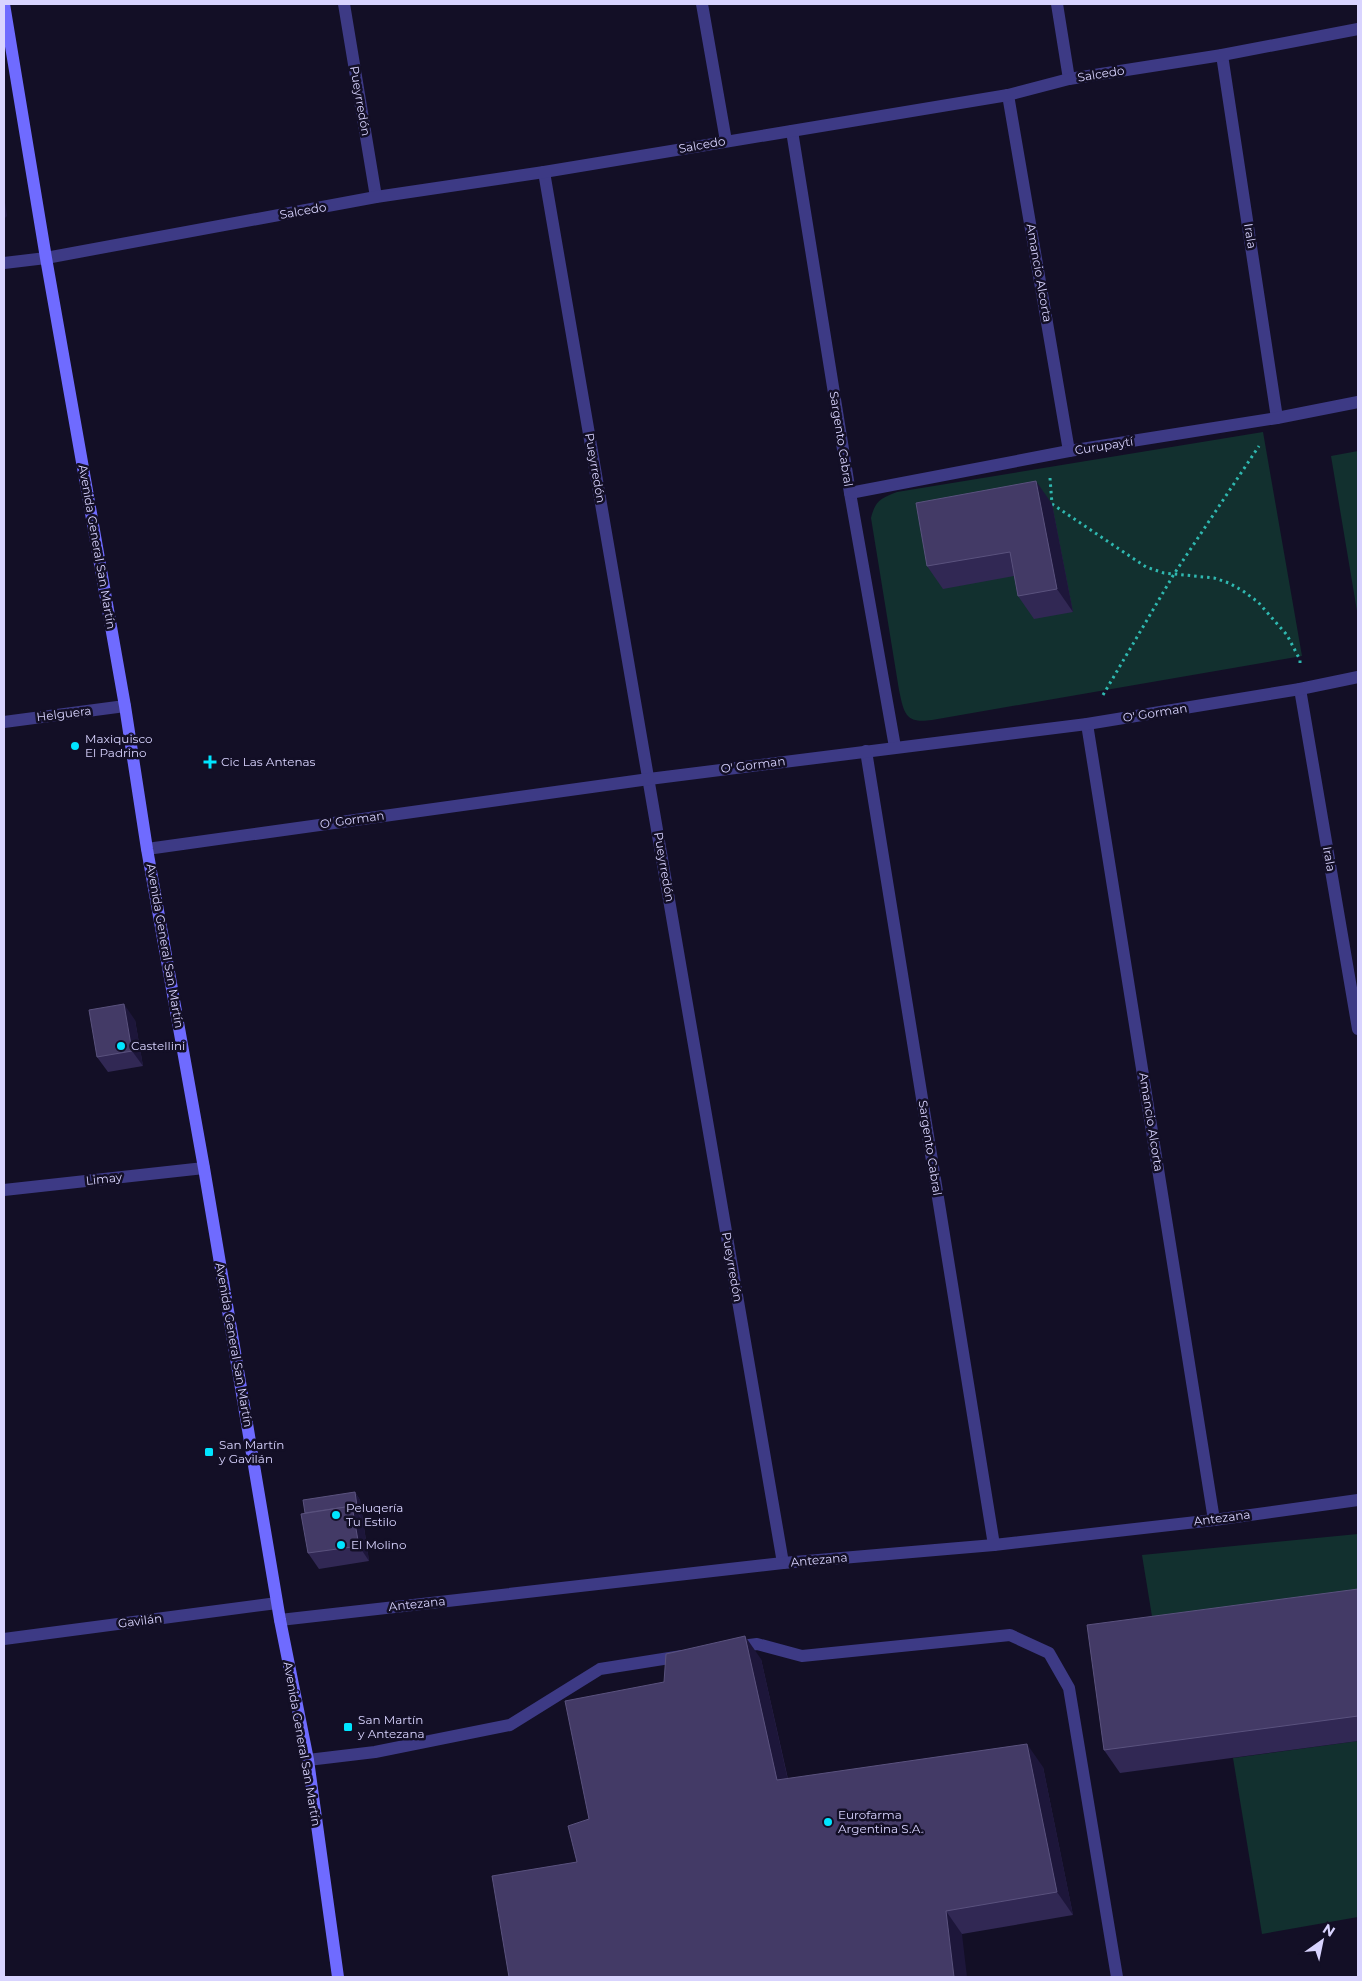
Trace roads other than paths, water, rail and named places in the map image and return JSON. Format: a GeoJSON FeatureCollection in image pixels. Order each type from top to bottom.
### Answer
{"type":"FeatureCollection","features":[{"type":"Feature","properties":{"kind":"main road","name":"Avenida General San Martín"},"geometry":{"type":"LineString","coordinates":[[4,4],[277,1603],[308,1760],[338,1977]]}},
{"type":"Feature","properties":{"kind":"street","name":"Pueyrredón"},"geometry":{"type":"LineString","coordinates":[[344,4],[376,197]]}},
{"type":"Feature","properties":{"kind":"street"},"geometry":{"type":"LineString","coordinates":[[702,4],[726,141]]}},
{"type":"Feature","properties":{"kind":"street"},"geometry":{"type":"LineString","coordinates":[[1057,4],[1069,79]]}},
{"type":"Feature","properties":{"kind":"street","name":"Salcedo"},"geometry":{"type":"LineString","coordinates":[[4,263],[46,258],[376,197],[544,172],[1008,95],[1069,79],[1222,55],[1358,29]]}},
{"type":"Feature","properties":{"kind":"street","name":"Irala"},"geometry":{"type":"LineString","coordinates":[[1222,55],[1277,418]]}},
{"type":"Feature","properties":{"kind":"street","name":"Amancio Alcorta"},"geometry":{"type":"LineString","coordinates":[[1008,95],[1069,451]]}},
{"type":"Feature","properties":{"kind":"street","name":"Sargento Cabral"},"geometry":{"type":"LineString","coordinates":[[792,131],[850,493],[895,747]]}},
{"type":"Feature","properties":{"kind":"street","name":"Pueyrredón"},"geometry":{"type":"LineString","coordinates":[[544,172],[783,1563]]}},
{"type":"Feature","properties":{"kind":"street","name":"Curupaytí"},"geometry":{"type":"LineString","coordinates":[[850,493],[1069,451],[1277,418],[1358,402]]}},
{"type":"Feature","properties":{"kind":"street","name":"O' Gorman"},"geometry":{"type":"LineString","coordinates":[[147,849],[649,778],[1087,724],[1300,689],[1358,677]]}},
{"type":"Feature","properties":{"kind":"street","name":"Irala"},"geometry":{"type":"LineString","coordinates":[[1300,689],[1358,1029]]}},
{"type":"Feature","properties":{"kind":"street","name":"Helguera"},"geometry":{"type":"LineString","coordinates":[[4,722],[125,706]]}},
{"type":"Feature","properties":{"kind":"street","name":"Amancio Alcorta"},"geometry":{"type":"LineString","coordinates":[[1087,724],[1214,1520]]}},
{"type":"Feature","properties":{"kind":"street","name":"Sargento Cabral"},"geometry":{"type":"LineString","coordinates":[[866,751],[994,1546]]}},
{"type":"Feature","properties":{"kind":"street","name":"Limay"},"geometry":{"type":"LineString","coordinates":[[4,1190],[204,1168]]}},
{"type":"Feature","properties":{"kind":"street","name":"Antezana"},"geometry":{"type":"LineString","coordinates":[[280,1620],[783,1563],[994,1546],[1214,1520],[1358,1500]]}},
{"type":"Feature","properties":{"kind":"street","name":"Gavilán"},"geometry":{"type":"LineString","coordinates":[[4,1639],[277,1603]]}},
{"type":"Feature","properties":{"kind":"street"},"geometry":{"type":"LineString","coordinates":[[718,1650],[757,1644],[802,1656],[1010,1635],[1049,1653],[1069,1688],[1118,1977]]}},
{"type":"Feature","properties":{"kind":"street"},"geometry":{"type":"LineString","coordinates":[[308,1760],[375,1752],[510,1725],[600,1669],[698,1653]]}},
{"type":"Feature","properties":{"kind":"place","name":"Maxiquisco El Padrino"},"geometry":{"type":"Point","coordinates":[75,746]}},
{"type":"Feature","properties":{"kind":"place","name":"Cic Las Antenas"},"geometry":{"type":"Point","coordinates":[210,762]}},
{"type":"Feature","properties":{"kind":"place","name":"Castellini"},"geometry":{"type":"Point","coordinates":[121,1046]}},
{"type":"Feature","properties":{"kind":"place","name":"San Martín y Gavilán"},"geometry":{"type":"Point","coordinates":[209,1452]}},
{"type":"Feature","properties":{"kind":"place","name":"Peluqería Tu Estilo"},"geometry":{"type":"Point","coordinates":[336,1515]}},
{"type":"Feature","properties":{"kind":"place","name":"El Molino"},"geometry":{"type":"Point","coordinates":[341,1545]}},
{"type":"Feature","properties":{"kind":"place","name":"San Martín y Antezana"},"geometry":{"type":"Point","coordinates":[348,1727]}},
{"type":"Feature","properties":{"kind":"place","name":"Eurofarma Argentina S.A."},"geometry":{"type":"Point","coordinates":[828,1822]}}]}
